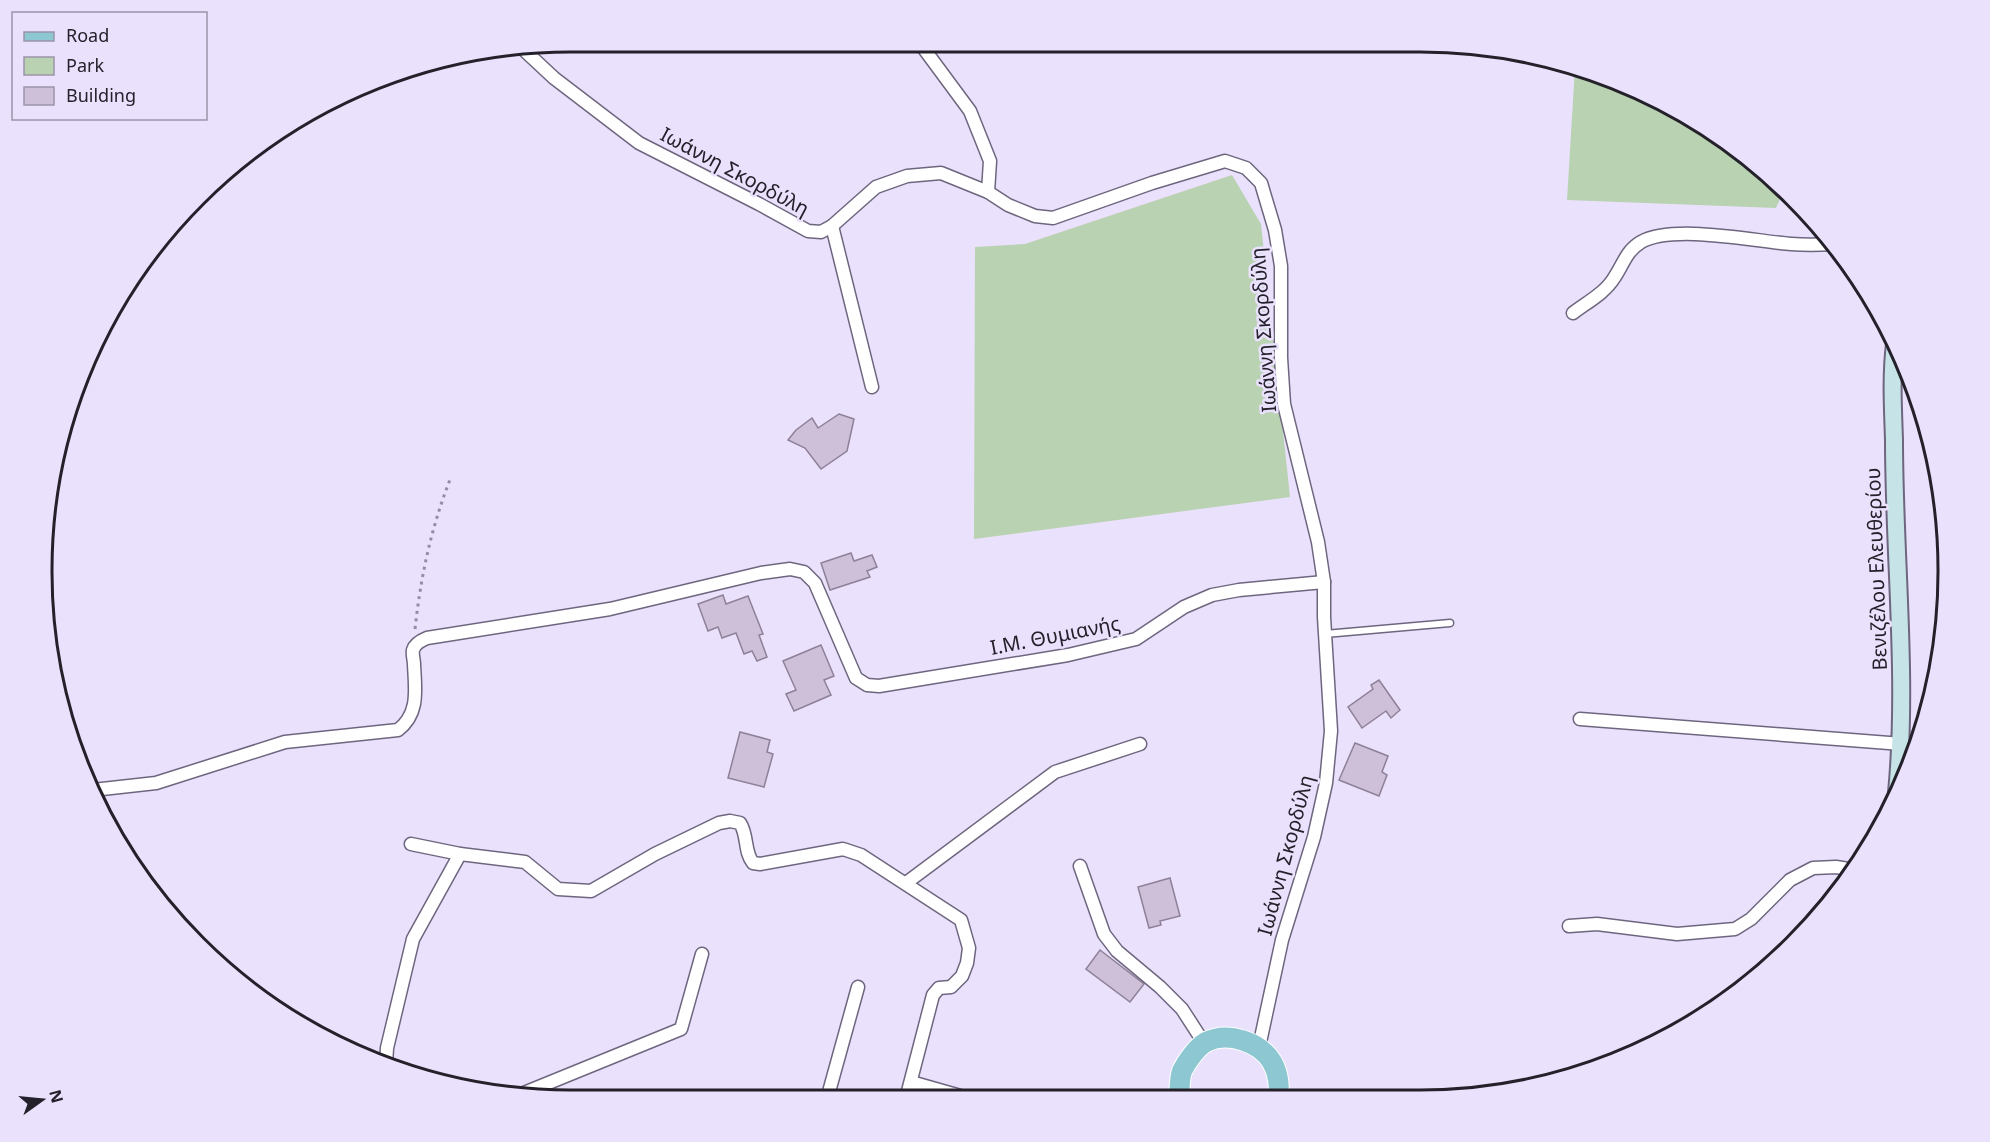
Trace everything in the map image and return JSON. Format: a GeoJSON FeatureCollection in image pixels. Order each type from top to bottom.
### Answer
{"type":"FeatureCollection","features":[{"type":"Feature","properties":{"kind":"main road"},"geometry":{"type":"LineString","coordinates":[[1180,1090],[1182,1072],[1192,1055],[1204,1043],[1219,1037],[1248,1042],[1259,1047],[1272,1062],[1279,1081],[1279,1090]]}},
{"type":"Feature","properties":{"kind":"street"},"geometry":{"type":"LineString","coordinates":[[926,52],[970,111],[990,161],[988,192]]}},
{"type":"Feature","properties":{"kind":"street","name":"Ιωάννη Σκορδύλη"},"geometry":{"type":"LineString","coordinates":[[529,55],[554,78],[639,143],[808,231],[821,232],[832,226],[876,187],[907,176],[941,173],[988,192],[1008,205],[1035,216],[1053,218],[1152,183],[1225,161],[1246,168],[1260,183],[1275,230],[1281,266],[1281,358],[1284,404],[1318,542],[1324,582],[1331,731],[1326,783],[1314,837],[1282,940],[1259,1047]]}},
{"type":"Feature","properties":{"kind":"street"},"geometry":{"type":"LineString","coordinates":[[832,226],[872,387]]}},
{"type":"Feature","properties":{"kind":"street"},"geometry":{"type":"LineString","coordinates":[[1573,314],[1614,279],[1630,251],[1643,241],[1666,235],[1690,234],[1794,244],[1821,244]]}},
{"type":"Feature","properties":{"kind":"street","name":"Βενιζέλου Ελευθερίου"},"geometry":{"type":"LineString","coordinates":[[1895,366],[1894,495],[1900,622],[1902,744],[1900,764]]}},
{"type":"Feature","properties":{"kind":"street","name":"Ι.Μ. Θυμιανής"},"geometry":{"type":"LineString","coordinates":[[413,650],[419,641],[427,638],[610,609],[761,573],[790,569],[804,572],[815,583],[856,678],[867,685],[879,686],[1068,655],[1136,639],[1184,607],[1212,595],[1239,590],[1324,582]]}},
{"type":"Feature","properties":{"kind":"street"},"geometry":{"type":"LineString","coordinates":[[101,789],[156,783],[285,742],[398,730],[412,714],[416,699],[413,650]]}},
{"type":"Feature","properties":{"kind":"street"},"geometry":{"type":"LineString","coordinates":[[1580,719],[1902,744]]}},
{"type":"Feature","properties":{"kind":"street"},"geometry":{"type":"LineString","coordinates":[[906,883],[1055,772],[1140,744]]}},
{"type":"Feature","properties":{"kind":"street"},"geometry":{"type":"LineString","coordinates":[[411,844],[460,854],[525,862],[558,889],[591,891],[655,854],[719,823],[730,820],[740,823],[744,830],[749,859],[753,863],[760,864],[843,849],[861,855],[961,920],[969,948],[962,976],[951,987],[939,988],[933,995],[909,1090]]}},
{"type":"Feature","properties":{"kind":"street"},"geometry":{"type":"LineString","coordinates":[[387,1055],[413,939],[460,854]]}},
{"type":"Feature","properties":{"kind":"street"},"geometry":{"type":"LineString","coordinates":[[1080,866],[1104,934],[1123,957],[1160,987],[1182,1009],[1204,1043]]}},
{"type":"Feature","properties":{"kind":"street"},"geometry":{"type":"LineString","coordinates":[[1569,926],[1597,924],[1677,934],[1735,929],[1751,919],[1790,880],[1813,868],[1843,868]]}},
{"type":"Feature","properties":{"kind":"street"},"geometry":{"type":"LineString","coordinates":[[536,1088],[681,1029],[702,954]]}},
{"type":"Feature","properties":{"kind":"street"},"geometry":{"type":"LineString","coordinates":[[830,1090],[858,987]]}},
{"type":"Feature","properties":{"kind":"street"},"geometry":{"type":"LineString","coordinates":[[911,1082],[939,1090]]}},
{"type":"Feature","properties":{"kind":"lane"},"geometry":{"type":"LineString","coordinates":[[1325,634],[1450,623]]}},
{"type":"Feature","properties":{"kind":"path"},"geometry":{"type":"LineString","coordinates":[[413,650],[421,580],[438,510],[451,477]]}},
{"type":"Feature","properties":{"kind":"green space"},"geometry":{"type":"Polygon","coordinates":[[[1574,76],[1617,92],[1678,122],[1735,160],[1780,199],[1776,208],[1567,200],[1574,76]]]}},
{"type":"Feature","properties":{"kind":"green space"},"geometry":{"type":"Polygon","coordinates":[[[1232,175],[1261,224],[1290,497],[974,539],[975,247],[1025,244],[1232,175]]]}},
{"type":"Feature","properties":{"kind":"building"},"geometry":{"type":"Polygon","coordinates":[[[839,414],[854,419],[847,451],[821,469],[805,448],[788,440],[796,430],[812,418],[818,428],[839,414]]]}},
{"type":"Feature","properties":{"kind":"building"},"geometry":{"type":"Polygon","coordinates":[[[851,553],[854,561],[872,555],[877,567],[867,571],[870,577],[830,590],[821,563],[851,553]]]}},
{"type":"Feature","properties":{"kind":"building"},"geometry":{"type":"Polygon","coordinates":[[[723,595],[726,604],[748,596],[763,634],[759,635],[767,657],[757,661],[752,651],[744,654],[736,633],[722,638],[718,627],[708,631],[698,604],[723,595]]]}},
{"type":"Feature","properties":{"kind":"building"},"geometry":{"type":"Polygon","coordinates":[[[821,645],[834,676],[824,680],[831,695],[794,711],[786,694],[796,690],[783,661],[821,645]]]}},
{"type":"Feature","properties":{"kind":"building"},"geometry":{"type":"Polygon","coordinates":[[[1379,680],[1400,710],[1391,718],[1386,711],[1362,728],[1348,707],[1373,689],[1371,685],[1379,680]]]}},
{"type":"Feature","properties":{"kind":"building"},"geometry":{"type":"Polygon","coordinates":[[[740,732],[770,740],[767,752],[773,754],[764,787],[728,778],[740,732]]]}},
{"type":"Feature","properties":{"kind":"building"},"geometry":{"type":"Polygon","coordinates":[[[1355,743],[1388,756],[1382,772],[1387,775],[1379,796],[1339,780],[1355,743]]]}},
{"type":"Feature","properties":{"kind":"building"},"geometry":{"type":"Polygon","coordinates":[[[1170,878],[1180,916],[1160,921],[1161,925],[1149,928],[1138,887],[1170,878]]]}},
{"type":"Feature","properties":{"kind":"building"},"geometry":{"type":"Polygon","coordinates":[[[1100,950],[1144,984],[1130,1002],[1086,969],[1100,950]]]}}]}
